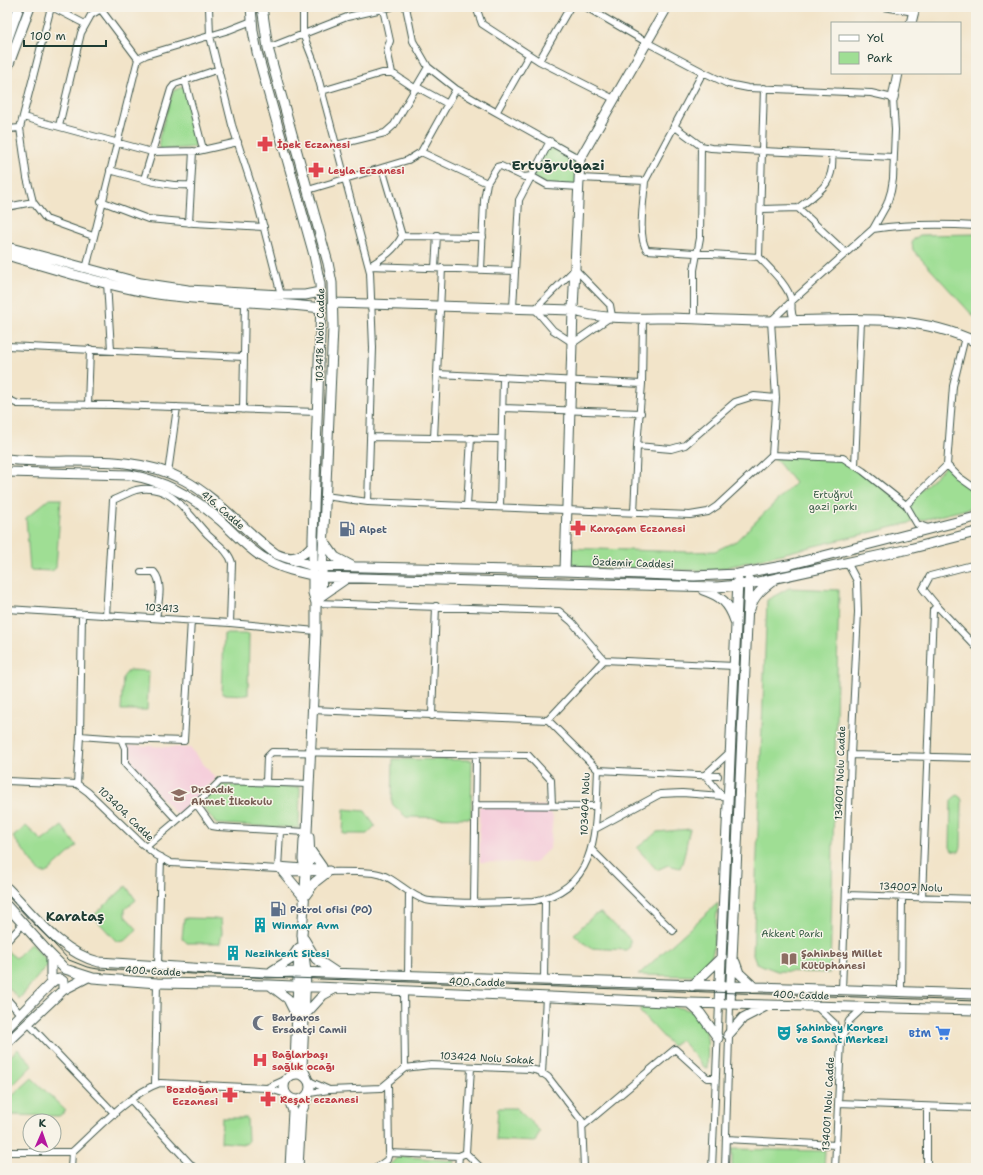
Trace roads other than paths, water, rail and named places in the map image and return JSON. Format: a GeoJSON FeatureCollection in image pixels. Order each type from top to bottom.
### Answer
{"type":"FeatureCollection","features":[{"type":"Feature","properties":{"kind":"main road"},"geometry":{"type":"LineString","coordinates":[[7,41],[19,7]]}},
{"type":"Feature","properties":{"kind":"main road"},"geometry":{"type":"LineString","coordinates":[[7,69],[30,7]]}},
{"type":"Feature","properties":{"kind":"main road"},"geometry":{"type":"LineString","coordinates":[[251,7],[257,52],[314,255],[320,292],[321,308],[312,588]]}},
{"type":"Feature","properties":{"kind":"main road","name":"103418 Nolu Cadde"},"geometry":{"type":"LineString","coordinates":[[262,7],[268,48],[328,263],[333,303],[324,496],[322,577],[319,600]]}},
{"type":"Feature","properties":{"kind":"main road"},"geometry":{"type":"LineString","coordinates":[[565,571],[573,310],[580,159],[666,7]]}},
{"type":"Feature","properties":{"kind":"main road"},"geometry":{"type":"LineString","coordinates":[[911,22],[914,9]]}},
{"type":"Feature","properties":{"kind":"main road"},"geometry":{"type":"LineString","coordinates":[[893,98],[898,74]]}},
{"type":"Feature","properties":{"kind":"main road"},"geometry":{"type":"LineString","coordinates":[[7,248],[141,283],[188,290],[281,295],[305,295],[320,292]]}},
{"type":"Feature","properties":{"kind":"main road"},"geometry":{"type":"LineString","coordinates":[[7,255],[107,282],[171,296],[321,308]]}},
{"type":"Feature","properties":{"kind":"main road"},"geometry":{"type":"LineString","coordinates":[[333,303],[573,310],[584,314],[643,318],[771,321],[861,320],[899,322],[918,324],[966,337],[976,342]]}},
{"type":"Feature","properties":{"kind":"main road","name":"Özdemir Caddesi"},"geometry":{"type":"LineString","coordinates":[[7,459],[128,464],[168,473],[184,480],[219,503],[269,549],[312,570],[322,567],[565,571],[694,576],[738,574],[749,573],[976,517]]}},
{"type":"Feature","properties":{"kind":"main road","name":"416. Cadde"},"geometry":{"type":"LineString","coordinates":[[7,472],[130,475],[148,478],[174,488],[196,500],[263,558],[283,568],[298,572],[312,570],[322,577]]}},
{"type":"Feature","properties":{"kind":"main road"},"geometry":{"type":"LineString","coordinates":[[322,577],[696,587],[738,586],[842,564],[976,532]]}},
{"type":"Feature","properties":{"kind":"main road"},"geometry":{"type":"LineString","coordinates":[[323,540],[328,549],[340,560],[351,566],[363,568]]}},
{"type":"Feature","properties":{"kind":"main road"},"geometry":{"type":"LineString","coordinates":[[284,557],[299,556],[307,552],[313,544]]}},
{"type":"Feature","properties":{"kind":"main road"},"geometry":{"type":"LineString","coordinates":[[290,1168],[293,1111],[284,1088],[295,1067],[300,1017],[304,897],[306,869],[310,850],[307,832],[312,753],[312,710],[316,631],[319,600],[312,588],[298,572]]}},
{"type":"Feature","properties":{"kind":"main road"},"geometry":{"type":"LineString","coordinates":[[730,1004],[749,573]]}},
{"type":"Feature","properties":{"kind":"main road"},"geometry":{"type":"LineString","coordinates":[[719,1004],[722,957],[725,799],[730,752],[738,574]]}},
{"type":"Feature","properties":{"kind":"main road"},"geometry":{"type":"LineString","coordinates":[[319,600],[347,578]]}},
{"type":"Feature","properties":{"kind":"main road"},"geometry":{"type":"LineString","coordinates":[[746,624],[752,603],[759,591],[777,578]]}},
{"type":"Feature","properties":{"kind":"main road"},"geometry":{"type":"LineString","coordinates":[[696,587],[715,594],[725,601],[736,626]]}},
{"type":"Feature","properties":{"kind":"main road"},"geometry":{"type":"LineString","coordinates":[[306,869],[304,840],[307,832]]}},
{"type":"Feature","properties":{"kind":"main road"},"geometry":{"type":"LineString","coordinates":[[304,897],[325,869],[310,850]]}},
{"type":"Feature","properties":{"kind":"main road"},"geometry":{"type":"LineString","coordinates":[[280,871],[304,897]]}},
{"type":"Feature","properties":{"kind":"main road","name":"400. Cadde"},"geometry":{"type":"LineString","coordinates":[[7,888],[63,944],[80,956],[99,962],[267,973],[302,972],[692,986],[976,994]]}},
{"type":"Feature","properties":{"kind":"main road","name":"400. Cadde"},"geometry":{"type":"LineString","coordinates":[[7,906],[66,970],[88,977],[157,983],[270,985],[688,1003],[976,1010]]}},
{"type":"Feature","properties":{"kind":"main road"},"geometry":{"type":"LineString","coordinates":[[267,973],[287,963],[295,955],[299,948],[302,935]]}},
{"type":"Feature","properties":{"kind":"main road"},"geometry":{"type":"LineString","coordinates":[[302,935],[316,959],[338,974]]}},
{"type":"Feature","properties":{"kind":"main road"},"geometry":{"type":"LineString","coordinates":[[299,948],[302,972]]}},
{"type":"Feature","properties":{"kind":"main road"},"geometry":{"type":"LineString","coordinates":[[51,955],[51,983]]}},
{"type":"Feature","properties":{"kind":"main road"},"geometry":{"type":"LineString","coordinates":[[692,986],[722,957]]}},
{"type":"Feature","properties":{"kind":"main road"},"geometry":{"type":"LineString","coordinates":[[733,957],[739,973],[754,987]]}},
{"type":"Feature","properties":{"kind":"main road"},"geometry":{"type":"LineString","coordinates":[[7,1043],[63,990],[88,977]]}},
{"type":"Feature","properties":{"kind":"main road"},"geometry":{"type":"LineString","coordinates":[[7,1028],[55,980],[60,979],[63,981],[63,990]]}},
{"type":"Feature","properties":{"kind":"main road"},"geometry":{"type":"LineString","coordinates":[[270,985],[288,999],[300,1017],[302,1067],[311,1087],[301,1113],[298,1168]]}},
{"type":"Feature","properties":{"kind":"main road"},"geometry":{"type":"LineString","coordinates":[[300,1017],[323,995],[337,988]]}},
{"type":"Feature","properties":{"kind":"main road"},"geometry":{"type":"LineString","coordinates":[[688,1003],[700,1012],[718,1038]]}},
{"type":"Feature","properties":{"kind":"main road"},"geometry":{"type":"LineString","coordinates":[[728,1035],[743,1018],[768,1005]]}},
{"type":"Feature","properties":{"kind":"main road"},"geometry":{"type":"LineString","coordinates":[[288,1078],[298,1074],[308,1079]]}},
{"type":"Feature","properties":{"kind":"main road"},"geometry":{"type":"LineString","coordinates":[[287,1096],[296,1101],[303,1100],[309,1094]]}},
{"type":"Feature","properties":{"kind":"street"},"geometry":{"type":"LineString","coordinates":[[85,24],[51,7],[20,128],[27,178],[33,202],[46,219],[93,236]]}},
{"type":"Feature","properties":{"kind":"street"},"geometry":{"type":"LineString","coordinates":[[210,7],[210,36],[238,142],[264,227],[281,295]]}},
{"type":"Feature","properties":{"kind":"street"},"geometry":{"type":"LineString","coordinates":[[303,7],[303,34],[314,62],[369,266],[373,348],[368,502]]}},
{"type":"Feature","properties":{"kind":"street"},"geometry":{"type":"LineString","coordinates":[[268,48],[347,17],[391,7]]}},
{"type":"Feature","properties":{"kind":"street"},"geometry":{"type":"LineString","coordinates":[[406,7],[413,41],[428,68],[456,89],[580,159]]}},
{"type":"Feature","properties":{"kind":"street"},"geometry":{"type":"LineString","coordinates":[[476,7],[482,24],[539,61],[614,99]]}},
{"type":"Feature","properties":{"kind":"street"},"geometry":{"type":"LineString","coordinates":[[539,61],[570,7]]}},
{"type":"Feature","properties":{"kind":"street"},"geometry":{"type":"LineString","coordinates":[[586,7],[646,42],[728,84],[764,88],[871,93],[893,98],[895,130],[891,191],[887,204],[873,229],[771,321],[776,398],[772,455]]}},
{"type":"Feature","properties":{"kind":"street"},"geometry":{"type":"LineString","coordinates":[[884,7],[914,9]]}},
{"type":"Feature","properties":{"kind":"street"},"geometry":{"type":"LineString","coordinates":[[59,126],[81,33],[91,15],[101,8],[138,59]]}},
{"type":"Feature","properties":{"kind":"street"},"geometry":{"type":"LineString","coordinates":[[383,9],[390,41],[387,49],[392,74]]}},
{"type":"Feature","properties":{"kind":"street"},"geometry":{"type":"LineString","coordinates":[[86,269],[101,201],[138,59],[146,55],[210,36],[252,21]]}},
{"type":"Feature","properties":{"kind":"street"},"geometry":{"type":"LineString","coordinates":[[497,112],[529,55]]}},
{"type":"Feature","properties":{"kind":"street"},"geometry":{"type":"LineString","coordinates":[[336,145],[385,133],[390,129],[428,68]]}},
{"type":"Feature","properties":{"kind":"street"},"geometry":{"type":"LineString","coordinates":[[144,179],[171,89],[175,84],[219,69]]}},
{"type":"Feature","properties":{"kind":"street"},"geometry":{"type":"LineString","coordinates":[[703,72],[644,182],[642,232],[643,245],[647,250],[657,252],[759,256]]}},
{"type":"Feature","properties":{"kind":"street"},"geometry":{"type":"LineString","coordinates":[[322,91],[382,73],[392,74],[448,104]]}},
{"type":"Feature","properties":{"kind":"street"},"geometry":{"type":"LineString","coordinates":[[185,80],[203,149]]}},
{"type":"Feature","properties":{"kind":"street"},"geometry":{"type":"LineString","coordinates":[[764,88],[762,209],[759,256],[787,289],[792,301],[790,310],[795,321]]}},
{"type":"Feature","properties":{"kind":"street"},"geometry":{"type":"LineString","coordinates":[[308,190],[346,180],[408,160],[421,152],[456,89]]}},
{"type":"Feature","properties":{"kind":"street"},"geometry":{"type":"LineString","coordinates":[[23,117],[152,152],[193,151],[238,142]]}},
{"type":"Feature","properties":{"kind":"street"},"geometry":{"type":"LineString","coordinates":[[674,126],[701,146],[712,148],[893,157]]}},
{"type":"Feature","properties":{"kind":"street"},"geometry":{"type":"LineString","coordinates":[[7,129],[20,128]]}},
{"type":"Feature","properties":{"kind":"street"},"geometry":{"type":"LineString","coordinates":[[513,308],[519,200],[550,141]]}},
{"type":"Feature","properties":{"kind":"street"},"geometry":{"type":"LineString","coordinates":[[694,318],[694,270],[700,238],[701,146]]}},
{"type":"Feature","properties":{"kind":"street"},"geometry":{"type":"LineString","coordinates":[[189,223],[193,151]]}},
{"type":"Feature","properties":{"kind":"street"},"geometry":{"type":"LineString","coordinates":[[421,152],[487,183]]}},
{"type":"Feature","properties":{"kind":"street"},"geometry":{"type":"LineString","coordinates":[[762,209],[798,208],[828,181],[832,174],[832,154]]}},
{"type":"Feature","properties":{"kind":"street"},"geometry":{"type":"LineString","coordinates":[[482,270],[487,183],[497,167],[501,166],[524,177],[531,176],[547,185],[579,182],[644,182]]}},
{"type":"Feature","properties":{"kind":"street"},"geometry":{"type":"LineString","coordinates":[[369,266],[390,253],[398,245],[402,236],[382,168]]}},
{"type":"Feature","properties":{"kind":"street"},"geometry":{"type":"LineString","coordinates":[[110,170],[177,186],[191,185]]}},
{"type":"Feature","properties":{"kind":"street"},"geometry":{"type":"LineString","coordinates":[[101,201],[148,218],[189,223],[264,227]]}},
{"type":"Feature","properties":{"kind":"street"},"geometry":{"type":"LineString","coordinates":[[7,207],[33,202]]}},
{"type":"Feature","properties":{"kind":"street"},"geometry":{"type":"LineString","coordinates":[[798,208],[846,253]]}},
{"type":"Feature","properties":{"kind":"street"},"geometry":{"type":"LineString","coordinates":[[873,229],[930,224],[976,226]]}},
{"type":"Feature","properties":{"kind":"street"},"geometry":{"type":"LineString","coordinates":[[402,236],[437,235],[483,237]]}},
{"type":"Feature","properties":{"kind":"street"},"geometry":{"type":"LineString","coordinates":[[434,438],[441,306],[437,235]]}},
{"type":"Feature","properties":{"kind":"street"},"geometry":{"type":"LineString","coordinates":[[369,266],[515,271]]}},
{"type":"Feature","properties":{"kind":"street"},"geometry":{"type":"LineString","coordinates":[[575,269],[610,305],[612,316],[572,343],[553,330],[535,309],[575,269]]}},
{"type":"Feature","properties":{"kind":"street"},"geometry":{"type":"LineString","coordinates":[[107,282],[111,350]]}},
{"type":"Feature","properties":{"kind":"street"},"geometry":{"type":"LineString","coordinates":[[243,410],[245,301]]}},
{"type":"Feature","properties":{"kind":"street"},"geometry":{"type":"LineString","coordinates":[[634,513],[642,384],[643,318]]}},
{"type":"Feature","properties":{"kind":"street"},"geometry":{"type":"LineString","coordinates":[[855,466],[861,320]]}},
{"type":"Feature","properties":{"kind":"street"},"geometry":{"type":"LineString","coordinates":[[906,505],[947,465],[953,386],[966,337]]}},
{"type":"Feature","properties":{"kind":"street"},"geometry":{"type":"LineString","coordinates":[[7,346],[244,357]]}},
{"type":"Feature","properties":{"kind":"street"},"geometry":{"type":"LineString","coordinates":[[88,405],[90,349]]}},
{"type":"Feature","properties":{"kind":"street"},"geometry":{"type":"LineString","coordinates":[[437,374],[642,384]]}},
{"type":"Feature","properties":{"kind":"street"},"geometry":{"type":"LineString","coordinates":[[500,507],[500,439],[503,378]]}},
{"type":"Feature","properties":{"kind":"street"},"geometry":{"type":"LineString","coordinates":[[637,446],[671,448],[685,446],[735,402],[754,396],[776,398]]}},
{"type":"Feature","properties":{"kind":"street"},"geometry":{"type":"LineString","coordinates":[[7,399],[18,404],[177,407],[317,412]]}},
{"type":"Feature","properties":{"kind":"street"},"geometry":{"type":"LineString","coordinates":[[168,473],[177,407]]}},
{"type":"Feature","properties":{"kind":"street"},"geometry":{"type":"LineString","coordinates":[[502,408],[640,413]]}},
{"type":"Feature","properties":{"kind":"street"},"geometry":{"type":"LineString","coordinates":[[370,436],[500,439]]}},
{"type":"Feature","properties":{"kind":"street"},"geometry":{"type":"LineString","coordinates":[[467,506],[471,438]]}},
{"type":"Feature","properties":{"kind":"street"},"geometry":{"type":"LineString","coordinates":[[324,496],[368,502],[690,515],[708,512],[772,455],[843,458],[906,505],[914,521],[920,527],[930,528]]}},
{"type":"Feature","properties":{"kind":"street"},"geometry":{"type":"LineString","coordinates":[[947,465],[976,489]]}},
{"type":"Feature","properties":{"kind":"street"},"geometry":{"type":"LineString","coordinates":[[106,616],[113,500],[137,490],[153,490],[166,493],[180,502],[209,536],[230,556],[232,563],[230,623]]}},
{"type":"Feature","properties":{"kind":"street"},"geometry":{"type":"LineString","coordinates":[[907,534],[912,528],[914,521]]}},
{"type":"Feature","properties":{"kind":"street","name":"134001 Nolu Cadde"},"geometry":{"type":"LineString","coordinates":[[842,564],[849,566],[854,573],[858,612],[842,990]]}},
{"type":"Feature","properties":{"kind":"street"},"geometry":{"type":"LineString","coordinates":[[976,564],[930,576],[923,589],[976,647]]}},
{"type":"Feature","properties":{"kind":"street"},"geometry":{"type":"LineString","coordinates":[[141,572],[154,572],[158,577],[159,584],[156,618]]}},
{"type":"Feature","properties":{"kind":"street"},"geometry":{"type":"LineString","coordinates":[[319,600],[559,611],[572,622],[604,660],[734,666]]}},
{"type":"Feature","properties":{"kind":"street"},"geometry":{"type":"LineString","coordinates":[[432,716],[436,606]]}},
{"type":"Feature","properties":{"kind":"street"},"geometry":{"type":"LineString","coordinates":[[922,898],[933,610],[937,606]]}},
{"type":"Feature","properties":{"kind":"street","name":"103413"},"geometry":{"type":"LineString","coordinates":[[7,609],[191,620],[316,631]]}},
{"type":"Feature","properties":{"kind":"street"},"geometry":{"type":"LineString","coordinates":[[7,781],[77,784],[80,736],[82,614]]}},
{"type":"Feature","properties":{"kind":"street"},"geometry":{"type":"LineString","coordinates":[[80,736],[184,741],[191,620]]}},
{"type":"Feature","properties":{"kind":"street"},"geometry":{"type":"LineString","coordinates":[[312,710],[548,720],[604,660]]}},
{"type":"Feature","properties":{"kind":"street","name":"103404 Nolu"},"geometry":{"type":"LineString","coordinates":[[325,869],[376,873],[390,879],[409,892],[425,900],[474,903],[534,901],[545,899],[561,891],[575,880],[585,866],[592,850],[595,828],[598,770],[548,720]]}},
{"type":"Feature","properties":{"kind":"street"},"geometry":{"type":"LineString","coordinates":[[121,739],[125,748],[125,764],[177,820]]}},
{"type":"Feature","properties":{"kind":"street"},"geometry":{"type":"LineString","coordinates":[[266,782],[267,757],[272,752],[528,755],[551,780],[552,805]]}},
{"type":"Feature","properties":{"kind":"street"},"geometry":{"type":"LineString","coordinates":[[705,775],[730,752]]}},
{"type":"Feature","properties":{"kind":"street"},"geometry":{"type":"LineString","coordinates":[[474,903],[476,754]]}},
{"type":"Feature","properties":{"kind":"street"},"geometry":{"type":"LineString","coordinates":[[851,755],[976,758]]}},
{"type":"Feature","properties":{"kind":"street"},"geometry":{"type":"LineString","coordinates":[[598,770],[718,776]]}},
{"type":"Feature","properties":{"kind":"street"},"geometry":{"type":"LineString","coordinates":[[705,775],[725,799]]}},
{"type":"Feature","properties":{"kind":"street"},"geometry":{"type":"LineString","coordinates":[[146,848],[177,820],[197,805],[220,781],[310,784]]}},
{"type":"Feature","properties":{"kind":"street","name":"103404. Cadde"},"geometry":{"type":"LineString","coordinates":[[77,784],[88,792],[146,848],[156,855],[161,856],[171,862],[280,871],[325,869]]}},
{"type":"Feature","properties":{"kind":"street"},"geometry":{"type":"LineString","coordinates":[[595,828],[660,794],[682,793],[725,799]]}},
{"type":"Feature","properties":{"kind":"street"},"geometry":{"type":"LineString","coordinates":[[197,805],[212,826],[307,832]]}},
{"type":"Feature","properties":{"kind":"street"},"geometry":{"type":"LineString","coordinates":[[475,805],[596,806]]}},
{"type":"Feature","properties":{"kind":"street"},"geometry":{"type":"LineString","coordinates":[[280,831],[280,871]]}},
{"type":"Feature","properties":{"kind":"street"},"geometry":{"type":"LineString","coordinates":[[592,850],[673,931]]}},
{"type":"Feature","properties":{"kind":"street"},"geometry":{"type":"LineString","coordinates":[[158,965],[161,856]]}},
{"type":"Feature","properties":{"kind":"street"},"geometry":{"type":"LineString","coordinates":[[408,976],[409,892]]}},
{"type":"Feature","properties":{"kind":"street","name":"134007 Nolu"},"geometry":{"type":"LineString","coordinates":[[846,895],[976,899]]}},
{"type":"Feature","properties":{"kind":"street"},"geometry":{"type":"LineString","coordinates":[[901,992],[902,897]]}},
{"type":"Feature","properties":{"kind":"street"},"geometry":{"type":"LineString","coordinates":[[544,980],[545,899]]}},
{"type":"Feature","properties":{"kind":"street"},"geometry":{"type":"LineString","coordinates":[[7,941],[24,923]]}},
{"type":"Feature","properties":{"kind":"street"},"geometry":{"type":"LineString","coordinates":[[155,1085],[157,983]]}},
{"type":"Feature","properties":{"kind":"street"},"geometry":{"type":"LineString","coordinates":[[309,1094],[329,1090],[375,1090],[388,1084],[405,1068],[404,991]]}},
{"type":"Feature","properties":{"kind":"street"},"geometry":{"type":"LineString","coordinates":[[542,1074],[546,996]]}},
{"type":"Feature","properties":{"kind":"street"},"geometry":{"type":"LineString","coordinates":[[7,999],[21,1015]]}},
{"type":"Feature","properties":{"kind":"street"},"geometry":{"type":"LineString","coordinates":[[712,1168],[719,1004]]}},
{"type":"Feature","properties":{"kind":"street"},"geometry":{"type":"LineString","coordinates":[[725,1168],[730,1004]]}},
{"type":"Feature","properties":{"kind":"street","name":"134001 Nolu Cadde"},"geometry":{"type":"LineString","coordinates":[[817,1007],[834,1023],[841,1041]]}},
{"type":"Feature","properties":{"kind":"street","name":"134001 Nolu Cadde"},"geometry":{"type":"LineString","coordinates":[[835,1168],[841,1041],[849,1021],[864,1007]]}},
{"type":"Feature","properties":{"kind":"street"},"geometry":{"type":"LineString","coordinates":[[28,1023],[115,1114]]}},
{"type":"Feature","properties":{"kind":"street"},"geometry":{"type":"LineString","coordinates":[[583,1126],[675,1049],[707,1078],[716,1078]]}},
{"type":"Feature","properties":{"kind":"street","name":"103424 Nolu Sokak"},"geometry":{"type":"LineString","coordinates":[[405,1068],[431,1065],[471,1068],[530,1069],[548,1077],[582,1121],[584,1168]]}},
{"type":"Feature","properties":{"kind":"street"},"geometry":{"type":"LineString","coordinates":[[471,1068],[466,1153],[481,1168]]}},
{"type":"Feature","properties":{"kind":"street"},"geometry":{"type":"LineString","coordinates":[[267,1088],[288,1078]]}},
{"type":"Feature","properties":{"kind":"street"},"geometry":{"type":"LineString","coordinates":[[308,1079],[329,1090]]}},
{"type":"Feature","properties":{"kind":"street"},"geometry":{"type":"LineString","coordinates":[[7,1152],[72,1152],[131,1100],[149,1086],[160,1083],[267,1088],[287,1096]]}},
{"type":"Feature","properties":{"kind":"street"},"geometry":{"type":"LineString","coordinates":[[376,1168],[387,1160],[389,1153],[388,1084]]}},
{"type":"Feature","properties":{"kind":"street"},"geometry":{"type":"LineString","coordinates":[[131,1100],[194,1168]]}},
{"type":"Feature","properties":{"kind":"street"},"geometry":{"type":"LineString","coordinates":[[838,1103],[976,1108]]}},
{"type":"Feature","properties":{"kind":"street"},"geometry":{"type":"LineString","coordinates":[[927,1107],[927,1168]]}},
{"type":"Feature","properties":{"kind":"street"},"geometry":{"type":"LineString","coordinates":[[726,1138],[836,1145]]}},
{"type":"Feature","properties":{"kind":"street"},"geometry":{"type":"LineString","coordinates":[[71,1168],[72,1152]]}},
{"type":"Feature","properties":{"kind":"street"},"geometry":{"type":"LineString","coordinates":[[389,1153],[459,1156],[466,1153]]}},
{"type":"Feature","properties":{"kind":"street"},"geometry":{"type":"LineString","coordinates":[[458,1168],[459,1156]]}},
{"type":"Feature","properties":{"kind":"tram line"},"geometry":{"type":"LineString","coordinates":[[7,894],[69,960],[87,967],[98,969],[232,976],[976,1001]]}},
{"type":"Feature","properties":{"kind":"place","name":"İpek Eczanesi"},"geometry":{"type":"Point","coordinates":[265,144]}},
{"type":"Feature","properties":{"kind":"place","name":"Leyla Eczanesi"},"geometry":{"type":"Point","coordinates":[316,170]}},
{"type":"Feature","properties":{"kind":"place","name":"Karaçam Eczanesi"},"geometry":{"type":"Point","coordinates":[578,528]}},
{"type":"Feature","properties":{"kind":"place","name":"Alpet"},"geometry":{"type":"Point","coordinates":[347,529]}},
{"type":"Feature","properties":{"kind":"place","name":"Dr.Sadık Ahmet İlkokulu"},"geometry":{"type":"Point","coordinates":[179,795]}},
{"type":"Feature","properties":{"kind":"place","name":"Petrol ofisi (PO)"},"geometry":{"type":"Point","coordinates":[278,909]}},
{"type":"Feature","properties":{"kind":"place","name":"Winmar Avm"},"geometry":{"type":"Point","coordinates":[260,925]}},
{"type":"Feature","properties":{"kind":"place","name":"Nezihkent Sitesi"},"geometry":{"type":"Point","coordinates":[233,953]}},
{"type":"Feature","properties":{"kind":"place","name":"Şahinbey Millet Kütüphanesi"},"geometry":{"type":"Point","coordinates":[789,959]}},
{"type":"Feature","properties":{"kind":"place","name":"Barbaros Ersaatçi Camii"},"geometry":{"type":"Point","coordinates":[260,1023]}},
{"type":"Feature","properties":{"kind":"place","name":"Şahinbey Kongre ve Sanat Merkezi"},"geometry":{"type":"Point","coordinates":[784,1033]}},
{"type":"Feature","properties":{"kind":"place","name":"BİM"},"geometry":{"type":"Point","coordinates":[943,1033]}},
{"type":"Feature","properties":{"kind":"place","name":"Bağlarbaşı sağlık ocağı"},"geometry":{"type":"Point","coordinates":[260,1060]}},
{"type":"Feature","properties":{"kind":"place","name":"Bozdoğan Eczanesi"},"geometry":{"type":"Point","coordinates":[230,1095]}},
{"type":"Feature","properties":{"kind":"place","name":"Reşat eczanesi"},"geometry":{"type":"Point","coordinates":[268,1099]}},
{"type":"Feature","properties":{"kind":"district","name":"Ertuğrulgazi"},"geometry":{"type":"Point","coordinates":[558,165]}},
{"type":"Feature","properties":{"kind":"district","name":"Karataş"},"geometry":{"type":"Point","coordinates":[75,916]}},
{"type":"Feature","properties":{"kind":"park label","name":"Ertuğrul gazi parkı"},"geometry":{"type":"Point","coordinates":[833,500]}},
{"type":"Feature","properties":{"kind":"park label","name":"Akkent Parkı"},"geometry":{"type":"Point","coordinates":[792,933]}}]}
